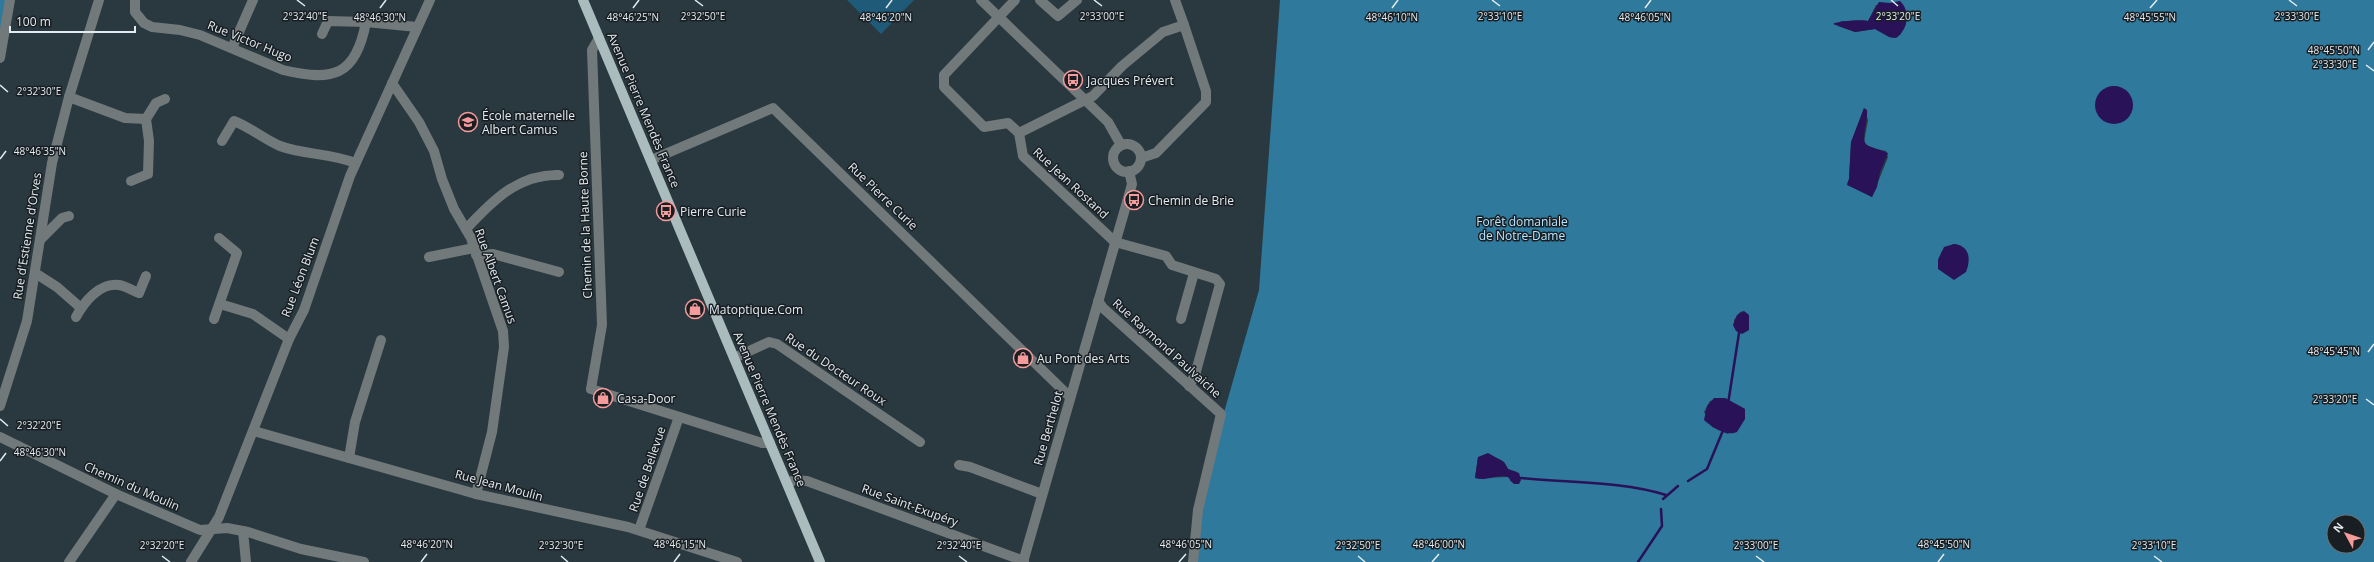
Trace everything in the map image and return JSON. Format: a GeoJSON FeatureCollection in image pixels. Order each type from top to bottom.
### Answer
{"type":"FeatureCollection","features":[{"type":"Feature","properties":{"kind":"main road","name":"Avenue Pierre Mendès France"},"geometry":{"type":"LineString","coordinates":[[583,0],[820,562]]}},
{"type":"Feature","properties":{"kind":"street"},"geometry":{"type":"LineString","coordinates":[[0,58],[10,0]]}},
{"type":"Feature","properties":{"kind":"street","name":"Rue d'Estienne d'Orves"},"geometry":{"type":"LineString","coordinates":[[0,406],[27,320],[52,163],[69,97],[99,0]]}},
{"type":"Feature","properties":{"kind":"street","name":"Rue Victor Hugo"},"geometry":{"type":"LineString","coordinates":[[136,0],[135,12],[144,23],[152,27],[180,30],[200,35],[283,70],[330,75],[349,66],[362,44],[366,22]]}},
{"type":"Feature","properties":{"kind":"street"},"geometry":{"type":"LineString","coordinates":[[232,48],[253,0]]}},
{"type":"Feature","properties":{"kind":"street","name":"Rue Léon Blum"},"geometry":{"type":"LineString","coordinates":[[191,562],[212,529],[254,431],[289,339],[304,310],[339,210],[341,196],[430,0]]}},
{"type":"Feature","properties":{"kind":"street"},"geometry":{"type":"LineString","coordinates":[[981,0],[1108,122],[1121,145]]}},
{"type":"Feature","properties":{"kind":"street"},"geometry":{"type":"LineString","coordinates":[[1015,0],[944,75],[944,87],[984,127],[1008,123],[1019,133],[1093,96],[1122,66],[1163,32],[1184,25]]}},
{"type":"Feature","properties":{"kind":"street"},"geometry":{"type":"LineString","coordinates":[[1040,0],[1058,16],[1077,0]]}},
{"type":"Feature","properties":{"kind":"street"},"geometry":{"type":"LineString","coordinates":[[1141,158],[1135,146],[1126,144],[1121,145],[1114,155],[1115,164],[1121,170],[1129,171],[1137,167],[1141,158],[1156,153],[1206,102],[1206,91],[1176,0]]}},
{"type":"Feature","properties":{"kind":"street"},"geometry":{"type":"LineString","coordinates":[[322,34],[328,21],[366,22],[418,27]]}},
{"type":"Feature","properties":{"kind":"street","name":"Chemin de la Haute Borne"},"geometry":{"type":"LineString","coordinates":[[599,38],[592,50],[602,325],[591,389],[679,417]]}},
{"type":"Feature","properties":{"kind":"street","name":"Rue Albert Camus"},"geometry":{"type":"LineString","coordinates":[[392,83],[419,122],[434,151],[442,179],[454,209],[466,229],[497,309],[503,331],[504,347],[492,432],[476,494]]}},
{"type":"Feature","properties":{"kind":"street"},"geometry":{"type":"LineString","coordinates":[[69,97],[125,118],[146,119]]}},
{"type":"Feature","properties":{"kind":"street"},"geometry":{"type":"LineString","coordinates":[[131,180],[148,174],[149,141],[146,119],[156,103],[165,99]]}},
{"type":"Feature","properties":{"kind":"street","name":"Rue Pierre Curie"},"geometry":{"type":"LineString","coordinates":[[651,160],[773,108],[1070,397]]}},
{"type":"Feature","properties":{"kind":"street"},"geometry":{"type":"LineString","coordinates":[[222,141],[234,121],[252,128],[279,146],[315,155],[342,158],[355,163]]}},
{"type":"Feature","properties":{"kind":"street","name":"Rue Jean Rostand"},"geometry":{"type":"LineString","coordinates":[[1019,133],[1023,156],[1115,242]]}},
{"type":"Feature","properties":{"kind":"street","name":"Rue Berthelot"},"geometry":{"type":"LineString","coordinates":[[1024,562],[1042,494],[1132,184],[1129,171]]}},
{"type":"Feature","properties":{"kind":"street"},"geometry":{"type":"LineString","coordinates":[[466,229],[487,206],[508,188],[524,181],[548,175],[559,175]]}},
{"type":"Feature","properties":{"kind":"street"},"geometry":{"type":"LineString","coordinates":[[40,240],[62,218],[69,216]]}},
{"type":"Feature","properties":{"kind":"street"},"geometry":{"type":"LineString","coordinates":[[214,319],[237,252],[219,238]]}},
{"type":"Feature","properties":{"kind":"street"},"geometry":{"type":"LineString","coordinates":[[1115,242],[1166,256],[1172,265],[1216,279],[1220,284],[1195,375],[1189,386]]}},
{"type":"Feature","properties":{"kind":"street"},"geometry":{"type":"LineString","coordinates":[[429,257],[475,252],[493,254],[559,272]]}},
{"type":"Feature","properties":{"kind":"street"},"geometry":{"type":"LineString","coordinates":[[35,273],[57,287],[79,312],[108,285],[119,285],[139,293],[146,276]]}},
{"type":"Feature","properties":{"kind":"street"},"geometry":{"type":"LineString","coordinates":[[1181,319],[1194,273]]}},
{"type":"Feature","properties":{"kind":"street","name":"Rue Raymond Paulvaiche"},"geometry":{"type":"LineString","coordinates":[[1098,301],[1102,308],[1221,414],[1198,510],[1193,562]]}},
{"type":"Feature","properties":{"kind":"street"},"geometry":{"type":"LineString","coordinates":[[220,304],[253,314],[289,339]]}},
{"type":"Feature","properties":{"kind":"street"},"geometry":{"type":"LineString","coordinates":[[349,458],[355,422],[381,340]]}},
{"type":"Feature","properties":{"kind":"street","name":"Rue du Docteur Roux"},"geometry":{"type":"LineString","coordinates":[[734,358],[769,342],[777,344],[920,442]]}},
{"type":"Feature","properties":{"kind":"street"},"geometry":{"type":"LineString","coordinates":[[679,417],[762,443],[770,443]]}},
{"type":"Feature","properties":{"kind":"street","name":"Rue de Bellevue"},"geometry":{"type":"LineString","coordinates":[[639,530],[679,417]]}},
{"type":"Feature","properties":{"kind":"street","name":"Rue Jean Moulin"},"geometry":{"type":"LineString","coordinates":[[254,431],[476,494],[639,530],[737,562]]}},
{"type":"Feature","properties":{"kind":"street","name":"Chemin du Moulin"},"geometry":{"type":"LineString","coordinates":[[0,437],[116,494],[200,530],[227,528],[243,531],[301,549],[364,562]]}},
{"type":"Feature","properties":{"kind":"street"},"geometry":{"type":"LineString","coordinates":[[959,465],[970,467],[1042,494]]}},
{"type":"Feature","properties":{"kind":"street","name":"Rue Saint-Exupéry"},"geometry":{"type":"LineString","coordinates":[[787,483],[795,480],[807,481],[1024,562]]}},
{"type":"Feature","properties":{"kind":"street"},"geometry":{"type":"LineString","coordinates":[[69,562],[116,494]]}},
{"type":"Feature","properties":{"kind":"street"},"geometry":{"type":"LineString","coordinates":[[243,531],[246,562]]}},
{"type":"Feature","properties":{"kind":"shaded area"},"geometry":{"type":"Polygon","coordinates":[[[847,0],[914,0],[881,34],[847,0]]]}},
{"type":"Feature","properties":{"kind":"shaded area"},"geometry":{"type":"Polygon","coordinates":[[[1900,1],[1906,10],[1907,20],[1900,35],[1896,38],[1889,37],[1875,29],[1855,32],[1833,24],[1861,20],[1868,21],[1879,2],[1890,3],[1900,1]]]}},
{"type":"Feature","properties":{"kind":"shaded area"},"geometry":{"type":"Polygon","coordinates":[[[2114,86],[2127,92],[2133,105],[2127,118],[2114,124],[2101,118],[2095,105],[2101,92],[2114,86]]]}},
{"type":"Feature","properties":{"kind":"shaded area"},"geometry":{"type":"Polygon","coordinates":[[[1864,108],[1867,110],[1864,133],[1866,145],[1888,153],[1880,172],[1877,187],[1872,197],[1847,185],[1849,179],[1851,142],[1864,108]]]}},
{"type":"Feature","properties":{"kind":"shaded area"},"geometry":{"type":"Polygon","coordinates":[[[1954,244],[1963,247],[1969,258],[1966,272],[1954,280],[1938,269],[1938,260],[1944,247],[1954,244]]]}},
{"type":"Feature","properties":{"kind":"shaded area"},"geometry":{"type":"Polygon","coordinates":[[[1744,311],[1749,315],[1749,330],[1742,334],[1736,331],[1733,325],[1737,315],[1744,311]]]}},
{"type":"Feature","properties":{"kind":"shaded area"},"geometry":{"type":"Polygon","coordinates":[[[1714,398],[1725,398],[1745,409],[1745,419],[1737,432],[1724,432],[1715,428],[1704,420],[1707,406],[1714,398]]]}},
{"type":"Feature","properties":{"kind":"shaded area"},"geometry":{"type":"Polygon","coordinates":[[[1488,453],[1504,462],[1508,469],[1519,473],[1521,480],[1519,484],[1514,484],[1508,477],[1505,476],[1484,479],[1475,478],[1478,457],[1488,453]]]}},
{"type":"Feature","properties":{"kind":"green space"},"geometry":{"type":"Polygon","coordinates":[[[0,0],[10,0],[0,58],[0,0]]]}},
{"type":"Feature","properties":{"kind":"green space","name":"Forêt domaniale de Notre-Dame"},"geometry":{"type":"Polygon","coordinates":[[[1280,0],[2374,0],[2374,562],[1192,562],[1196,510],[1259,290],[1280,0]],[[1890,3],[1876,5],[1868,21],[1841,21],[1838,26],[1855,32],[1875,29],[1892,38],[1900,35],[1906,24],[1890,3]],[[1864,108],[1851,143],[1849,179],[1847,184],[1872,197],[1888,157],[1886,151],[1871,148],[1864,142],[1868,120],[1864,108]],[[1954,244],[1942,251],[1938,260],[1962,246],[1954,244]],[[1744,311],[1740,312],[1734,320],[1734,328],[1744,311]],[[1725,398],[1710,401],[1704,412],[1712,427],[1728,434],[1745,409],[1725,398]],[[1478,457],[1475,478],[1509,477],[1511,482],[1517,472],[1508,469],[1506,464],[1499,459],[1478,457]]]}},
{"type":"Feature","properties":{"kind":"waterway"},"geometry":{"type":"LineString","coordinates":[[1728,404],[1739,333]]}},
{"type":"Feature","properties":{"kind":"waterway"},"geometry":{"type":"LineString","coordinates":[[1688,481],[1707,469],[1724,428]]}},
{"type":"Feature","properties":{"kind":"waterway"},"geometry":{"type":"LineString","coordinates":[[1521,478],[1631,487],[1666,495]]}},
{"type":"Feature","properties":{"kind":"waterway"},"geometry":{"type":"LineString","coordinates":[[1663,499],[1678,486]]}},
{"type":"Feature","properties":{"kind":"waterway"},"geometry":{"type":"LineString","coordinates":[[1638,562],[1662,526],[1661,509]]}},
{"type":"Feature","properties":{"kind":"place","name":"Jacques Prévert"},"geometry":{"type":"Point","coordinates":[1073,80]}},
{"type":"Feature","properties":{"kind":"place","name":"École maternelle Albert Camus"},"geometry":{"type":"Point","coordinates":[468,122]}},
{"type":"Feature","properties":{"kind":"place","name":"Chemin de Brie"},"geometry":{"type":"Point","coordinates":[1134,200]}},
{"type":"Feature","properties":{"kind":"place","name":"Pierre Curie"},"geometry":{"type":"Point","coordinates":[666,211]}},
{"type":"Feature","properties":{"kind":"place","name":"Matoptique.Com"},"geometry":{"type":"Point","coordinates":[695,309]}},
{"type":"Feature","properties":{"kind":"place","name":"Au Pont des Arts"},"geometry":{"type":"Point","coordinates":[1023,358]}},
{"type":"Feature","properties":{"kind":"place","name":"Casa-Door"},"geometry":{"type":"Point","coordinates":[603,398]}}]}
